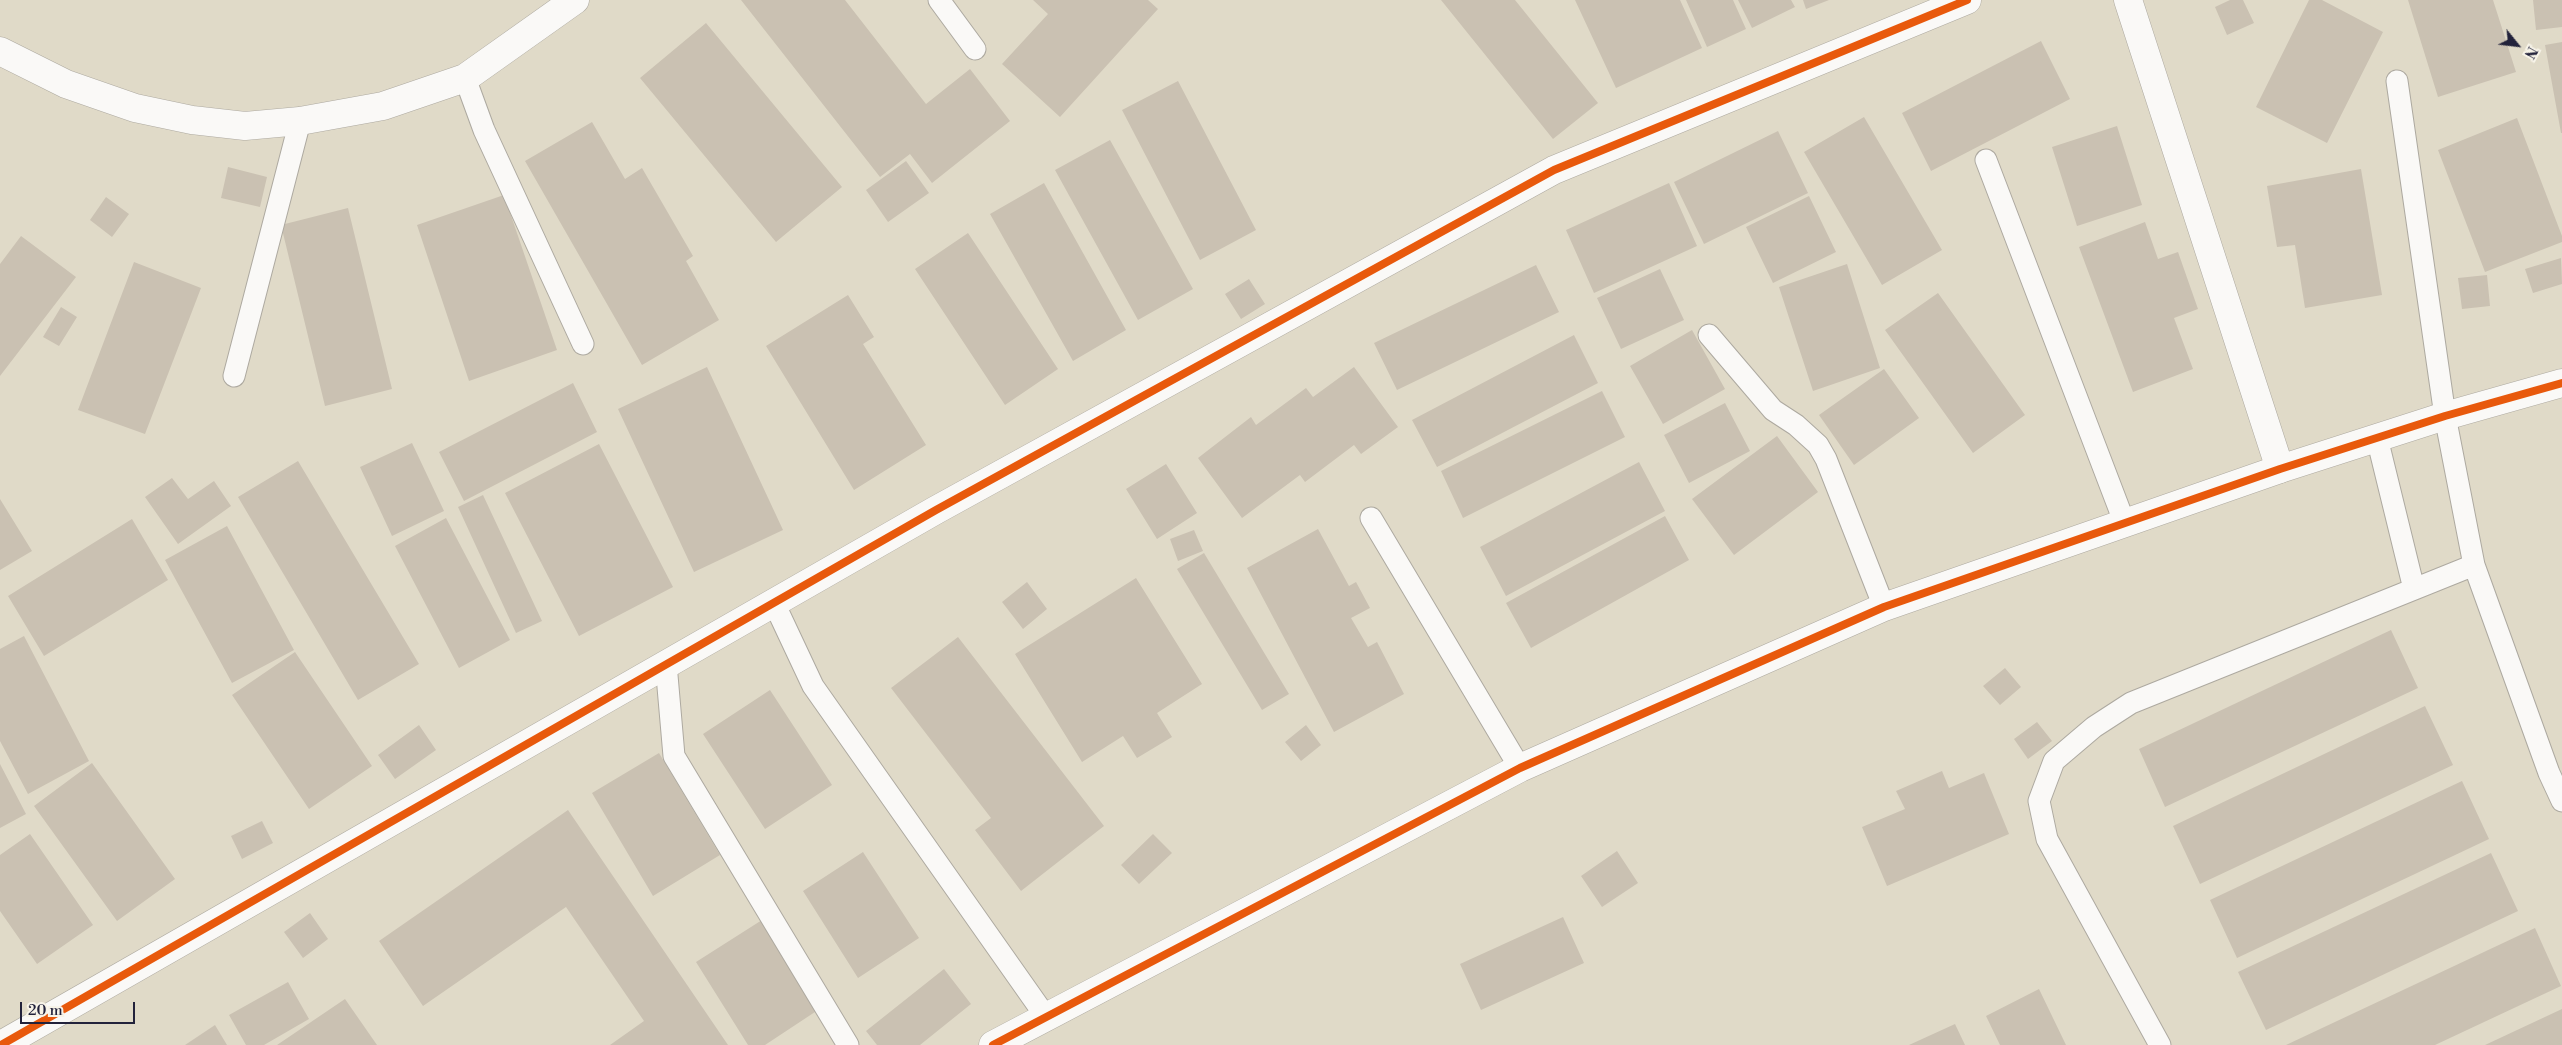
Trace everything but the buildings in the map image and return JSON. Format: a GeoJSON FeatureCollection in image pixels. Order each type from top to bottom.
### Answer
{"type":"FeatureCollection","features":[{"type":"Feature","properties":{"kind":"street"},"geometry":{"type":"LineString","coordinates":[[0,51],[66,84],[135,108],[192,120],[245,126],[300,121],[383,106],[465,78],[575,0]]}},
{"type":"Feature","properties":{"kind":"street"},"geometry":{"type":"LineString","coordinates":[[0,1045],[666,664],[1226,348],[1554,170],[1967,0]]}},
{"type":"Feature","properties":{"kind":"street"},"geometry":{"type":"LineString","coordinates":[[2128,0],[2280,469]]}},
{"type":"Feature","properties":{"kind":"street"},"geometry":{"type":"LineString","coordinates":[[993,1045],[1520,768],[1884,607],[2280,469],[2445,416],[2562,383]]}},
{"type":"Feature","properties":{"kind":"lane"},"geometry":{"type":"LineString","coordinates":[[939,0],[975,49]]}},
{"type":"Feature","properties":{"kind":"lane"},"geometry":{"type":"LineString","coordinates":[[465,78],[484,130],[583,344]]}},
{"type":"Feature","properties":{"kind":"lane"},"geometry":{"type":"LineString","coordinates":[[2397,81],[2445,416],[2474,565],[2555,771],[2562,801]]}},
{"type":"Feature","properties":{"kind":"lane"},"geometry":{"type":"LineString","coordinates":[[234,376],[300,121]]}},
{"type":"Feature","properties":{"kind":"lane"},"geometry":{"type":"LineString","coordinates":[[1986,160],[2125,524]]}},
{"type":"Feature","properties":{"kind":"lane"},"geometry":{"type":"LineString","coordinates":[[1709,335],[1773,410],[1796,425],[1818,444],[1826,459],[1884,607]]}},
{"type":"Feature","properties":{"kind":"lane"},"geometry":{"type":"LineString","coordinates":[[2377,438],[2414,589]]}},
{"type":"Feature","properties":{"kind":"lane"},"geometry":{"type":"LineString","coordinates":[[1371,518],[1520,768]]}},
{"type":"Feature","properties":{"kind":"lane"},"geometry":{"type":"LineString","coordinates":[[2160,1045],[2047,839],[2039,801],[2054,761],[2094,727],[2131,703],[2474,565]]}},
{"type":"Feature","properties":{"kind":"lane"},"geometry":{"type":"LineString","coordinates":[[774,603],[813,686],[1046,1017]]}},
{"type":"Feature","properties":{"kind":"lane"},"geometry":{"type":"LineString","coordinates":[[666,664],[674,756],[848,1045]]}},
{"type":"Feature","properties":{"kind":"cycle path"},"geometry":{"type":"LineString","coordinates":[[1,1045],[936,510],[1554,170],[1967,0]]}},
{"type":"Feature","properties":{"kind":"cycle path"},"geometry":{"type":"LineString","coordinates":[[993,1045],[1520,768],[1884,607],[2280,469],[2445,416],[2562,383]]}}]}
